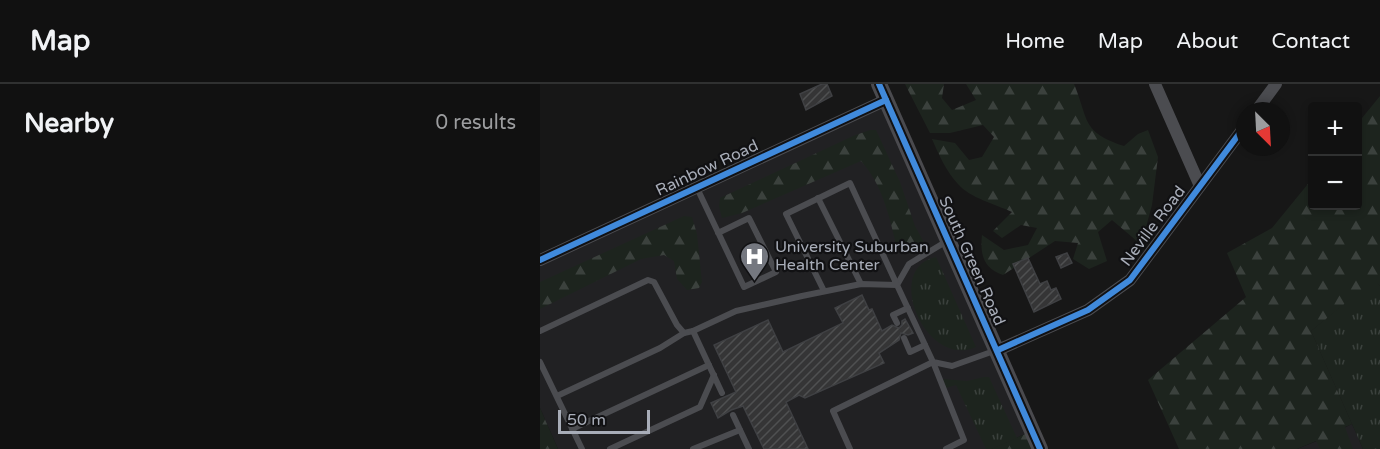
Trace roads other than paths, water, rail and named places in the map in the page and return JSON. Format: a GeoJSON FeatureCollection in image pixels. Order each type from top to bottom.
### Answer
{"type":"FeatureCollection","features":[{"type":"Feature","properties":{"kind":"main road","name":"South Green Road"},"geometry":{"type":"LineString","coordinates":[[879,84],[1040,449]]}},
{"type":"Feature","properties":{"kind":"street"},"geometry":{"type":"LineString","coordinates":[[1155,84],[1200,186]]}},
{"type":"Feature","properties":{"kind":"street"},"geometry":{"type":"LineString","coordinates":[[1263,102],[1276,84]]}},
{"type":"Feature","properties":{"kind":"street","name":"Rainbow Road"},"geometry":{"type":"LineString","coordinates":[[540,260],[886,100]]}},
{"type":"Feature","properties":{"kind":"street","name":"Neville Road"},"geometry":{"type":"LineString","coordinates":[[998,350],[1088,310],[1130,280],[1236,138]]}},
{"type":"Feature","properties":{"kind":"lane"},"geometry":{"type":"LineString","coordinates":[[824,291],[786,214],[850,183],[926,345],[964,440],[946,449]]}},
{"type":"Feature","properties":{"kind":"lane"},"geometry":{"type":"LineString","coordinates":[[697,188],[718,233],[744,287],[776,272],[749,218],[718,233]]}},
{"type":"Feature","properties":{"kind":"lane"},"geometry":{"type":"LineString","coordinates":[[818,198],[861,284]]}},
{"type":"Feature","properties":{"kind":"lane"},"geometry":{"type":"LineString","coordinates":[[897,285],[909,264],[948,240]]}},
{"type":"Feature","properties":{"kind":"lane"},"geometry":{"type":"LineString","coordinates":[[540,331],[648,280],[654,282],[677,326],[684,333]]}},
{"type":"Feature","properties":{"kind":"lane"},"geometry":{"type":"LineString","coordinates":[[557,396],[660,348],[684,333],[736,311],[861,284],[897,285]]}},
{"type":"Feature","properties":{"kind":"lane"},"geometry":{"type":"LineString","coordinates":[[897,323],[893,315],[908,308]]}},
{"type":"Feature","properties":{"kind":"lane"},"geometry":{"type":"LineString","coordinates":[[693,331],[722,393]]}},
{"type":"Feature","properties":{"kind":"lane"},"geometry":{"type":"LineString","coordinates":[[904,338],[910,352],[926,345]]}},
{"type":"Feature","properties":{"kind":"lane"},"geometry":{"type":"LineString","coordinates":[[850,449],[832,411],[933,362],[952,366],[998,350]]}},
{"type":"Feature","properties":{"kind":"lane"},"geometry":{"type":"LineString","coordinates":[[540,362],[582,449]]}},
{"type":"Feature","properties":{"kind":"lane"},"geometry":{"type":"LineString","coordinates":[[572,429],[709,365]]}},
{"type":"Feature","properties":{"kind":"lane"},"geometry":{"type":"LineString","coordinates":[[610,449],[700,407],[714,375]]}},
{"type":"Feature","properties":{"kind":"lane"},"geometry":{"type":"LineString","coordinates":[[733,415],[749,449]]}},
{"type":"Feature","properties":{"kind":"lane"},"geometry":{"type":"LineString","coordinates":[[693,449],[740,430]]}},
{"type":"Feature","properties":{"kind":"place","name":"University Suburban Health Center"},"geometry":{"type":"Point","coordinates":[754,282]}}]}
